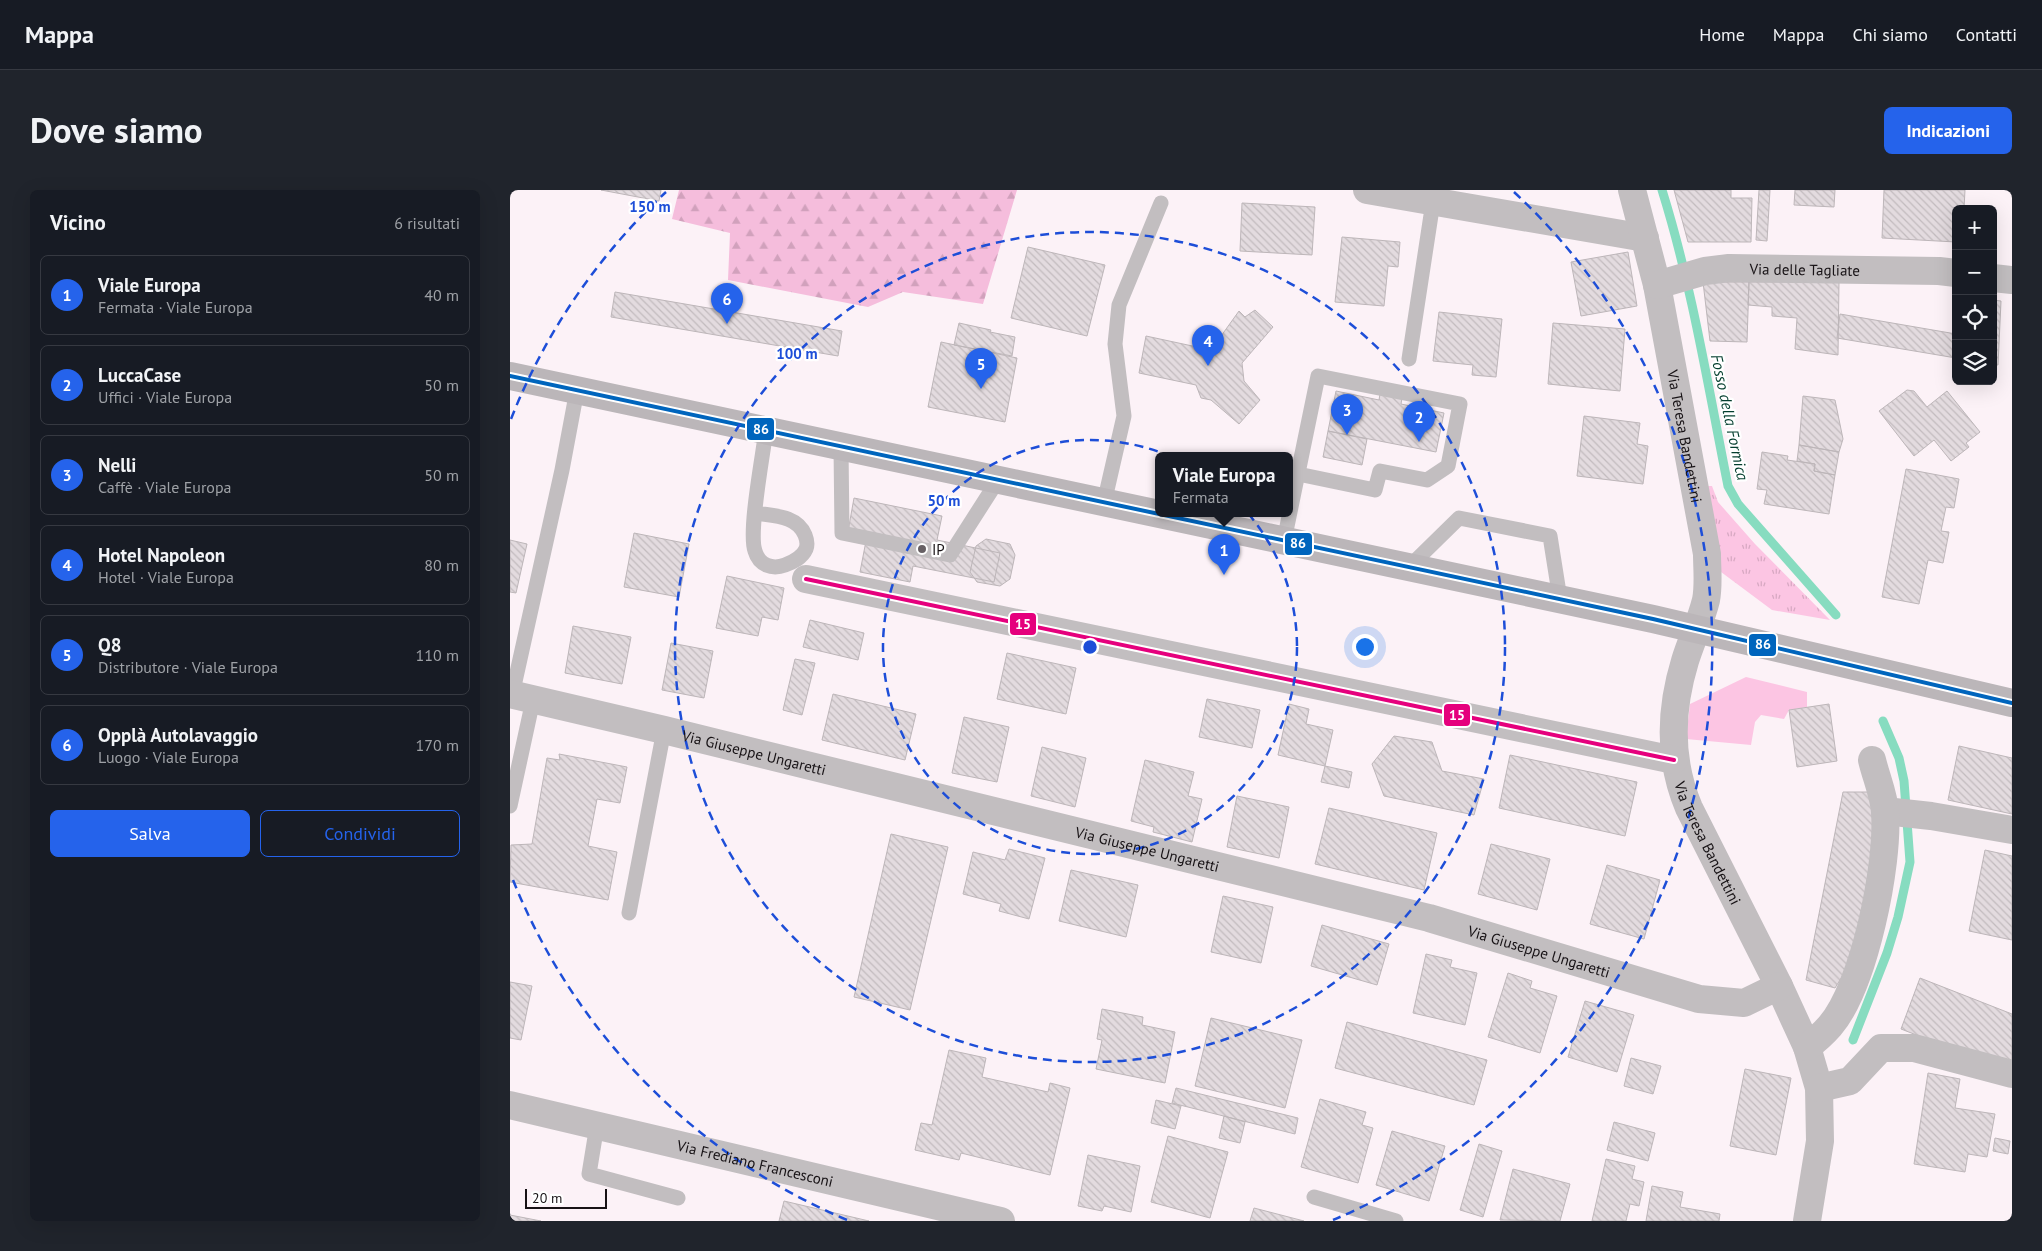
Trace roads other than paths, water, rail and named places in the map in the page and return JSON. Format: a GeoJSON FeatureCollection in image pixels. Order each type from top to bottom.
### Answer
{"type":"FeatureCollection","features":[{"type":"Feature","properties":{"kind":"main road"},"geometry":{"type":"LineString","coordinates":[[510,376],[1155,514]]}},
{"type":"Feature","properties":{"kind":"main road"},"geometry":{"type":"LineString","coordinates":[[1170,517],[1697,628],[2012,703]]}},
{"type":"Feature","properties":{"kind":"street"},"geometry":{"type":"LineString","coordinates":[[1367,190],[1645,238]]}},
{"type":"Feature","properties":{"kind":"street","name":"Via Teresa Bandettini"},"geometry":{"type":"LineString","coordinates":[[1632,190],[1645,238],[1664,282],[1707,554],[1706,599],[1685,661],[1676,702],[1674,760],[1680,787],[1689,808],[1779,986],[1807,1047],[1819,1088],[1820,1141],[1807,1221]]}},
{"type":"Feature","properties":{"kind":"street","name":"Via delle Tagliate"},"geometry":{"type":"LineString","coordinates":[[1664,282],[1705,271],[1729,268],[1952,273]]}},
{"type":"Feature","properties":{"kind":"street"},"geometry":{"type":"LineString","coordinates":[[1997,278],[2012,280]]}},
{"type":"Feature","properties":{"kind":"street"},"geometry":{"type":"LineString","coordinates":[[806,579],[1674,760]]}},
{"type":"Feature","properties":{"kind":"street","name":"Via Giuseppe Ungaretti"},"geometry":{"type":"LineString","coordinates":[[518,696],[664,730],[1429,918],[1699,999],[1744,1003],[1779,986]]}},
{"type":"Feature","properties":{"kind":"street"},"geometry":{"type":"LineString","coordinates":[[1807,1047],[1830,1026],[1853,987],[1872,924],[1883,853],[1885,811],[1872,760]]}},
{"type":"Feature","properties":{"kind":"street"},"geometry":{"type":"LineString","coordinates":[[1885,811],[1931,816],[2012,830]]}},
{"type":"Feature","properties":{"kind":"street"},"geometry":{"type":"LineString","coordinates":[[1819,1088],[1850,1081],[1881,1048],[1914,1048],[2012,1074]]}},
{"type":"Feature","properties":{"kind":"street","name":"Via Frediano Francesconi"},"geometry":{"type":"LineString","coordinates":[[510,1105],[1001,1221]]}},
{"type":"Feature","properties":{"kind":"lane"},"geometry":{"type":"LineString","coordinates":[[1409,359],[1433,202]]}},
{"type":"Feature","properties":{"kind":"lane"},"geometry":{"type":"LineString","coordinates":[[1104,503],[1124,416],[1115,344],[1118,305],[1161,204]]}},
{"type":"Feature","properties":{"kind":"lane"},"geometry":{"type":"LineString","coordinates":[[1293,498],[1318,376],[1460,404],[1448,466],[1428,480],[1380,470],[1375,490],[1298,474]]}},
{"type":"Feature","properties":{"kind":"lane"},"geometry":{"type":"LineString","coordinates":[[510,806],[518,696],[577,390]]}},
{"type":"Feature","properties":{"kind":"lane"},"geometry":{"type":"LineString","coordinates":[[755,513],[766,430]]}},
{"type":"Feature","properties":{"kind":"lane"},"geometry":{"type":"LineString","coordinates":[[841,447],[842,533],[950,555],[998,480]]}},
{"type":"Feature","properties":{"kind":"lane"},"geometry":{"type":"LineString","coordinates":[[1284,541],[1289,517]]}},
{"type":"Feature","properties":{"kind":"lane"},"geometry":{"type":"LineString","coordinates":[[1410,567],[1459,518],[1550,536],[1560,599]]}},
{"type":"Feature","properties":{"kind":"lane"},"geometry":{"type":"LineString","coordinates":[[629,913],[664,730]]}},
{"type":"Feature","properties":{"kind":"lane"},"geometry":{"type":"LineString","coordinates":[[597,1125],[589,1174],[678,1198]]}},
{"type":"Feature","properties":{"kind":"lane"},"geometry":{"type":"LineString","coordinates":[[1314,1197],[1396,1221]]}},
{"type":"Feature","properties":{"kind":"waterway","name":"Fosso della Formica"},"geometry":{"type":"LineString","coordinates":[[1662,190],[1691,299],[1728,486],[1738,504],[1836,615]]}},
{"type":"Feature","properties":{"kind":"waterway","name":"Fosso della Formica"},"geometry":{"type":"LineString","coordinates":[[1853,1040],[1887,953],[1898,917],[1910,862],[1904,781],[1899,758],[1883,721]]}},
{"type":"Feature","properties":{"kind":"place","name":"Opplà Autolavaggio"},"geometry":{"type":"Point","coordinates":[727,324]}},
{"type":"Feature","properties":{"kind":"place","name":"Hotel Napoleon"},"geometry":{"type":"Point","coordinates":[1208,366]}},
{"type":"Feature","properties":{"kind":"place","name":"Q8"},"geometry":{"type":"Point","coordinates":[981,389]}},
{"type":"Feature","properties":{"kind":"place","name":"Nelli"},"geometry":{"type":"Point","coordinates":[1347,435]}},
{"type":"Feature","properties":{"kind":"place","name":"LuccaCase"},"geometry":{"type":"Point","coordinates":[1419,442]}},
{"type":"Feature","properties":{"kind":"place","name":"IP"},"geometry":{"type":"Point","coordinates":[922,549]}},
{"type":"Feature","properties":{"kind":"place","name":"Viale Europa"},"geometry":{"type":"Point","coordinates":[1224,575]}}]}
